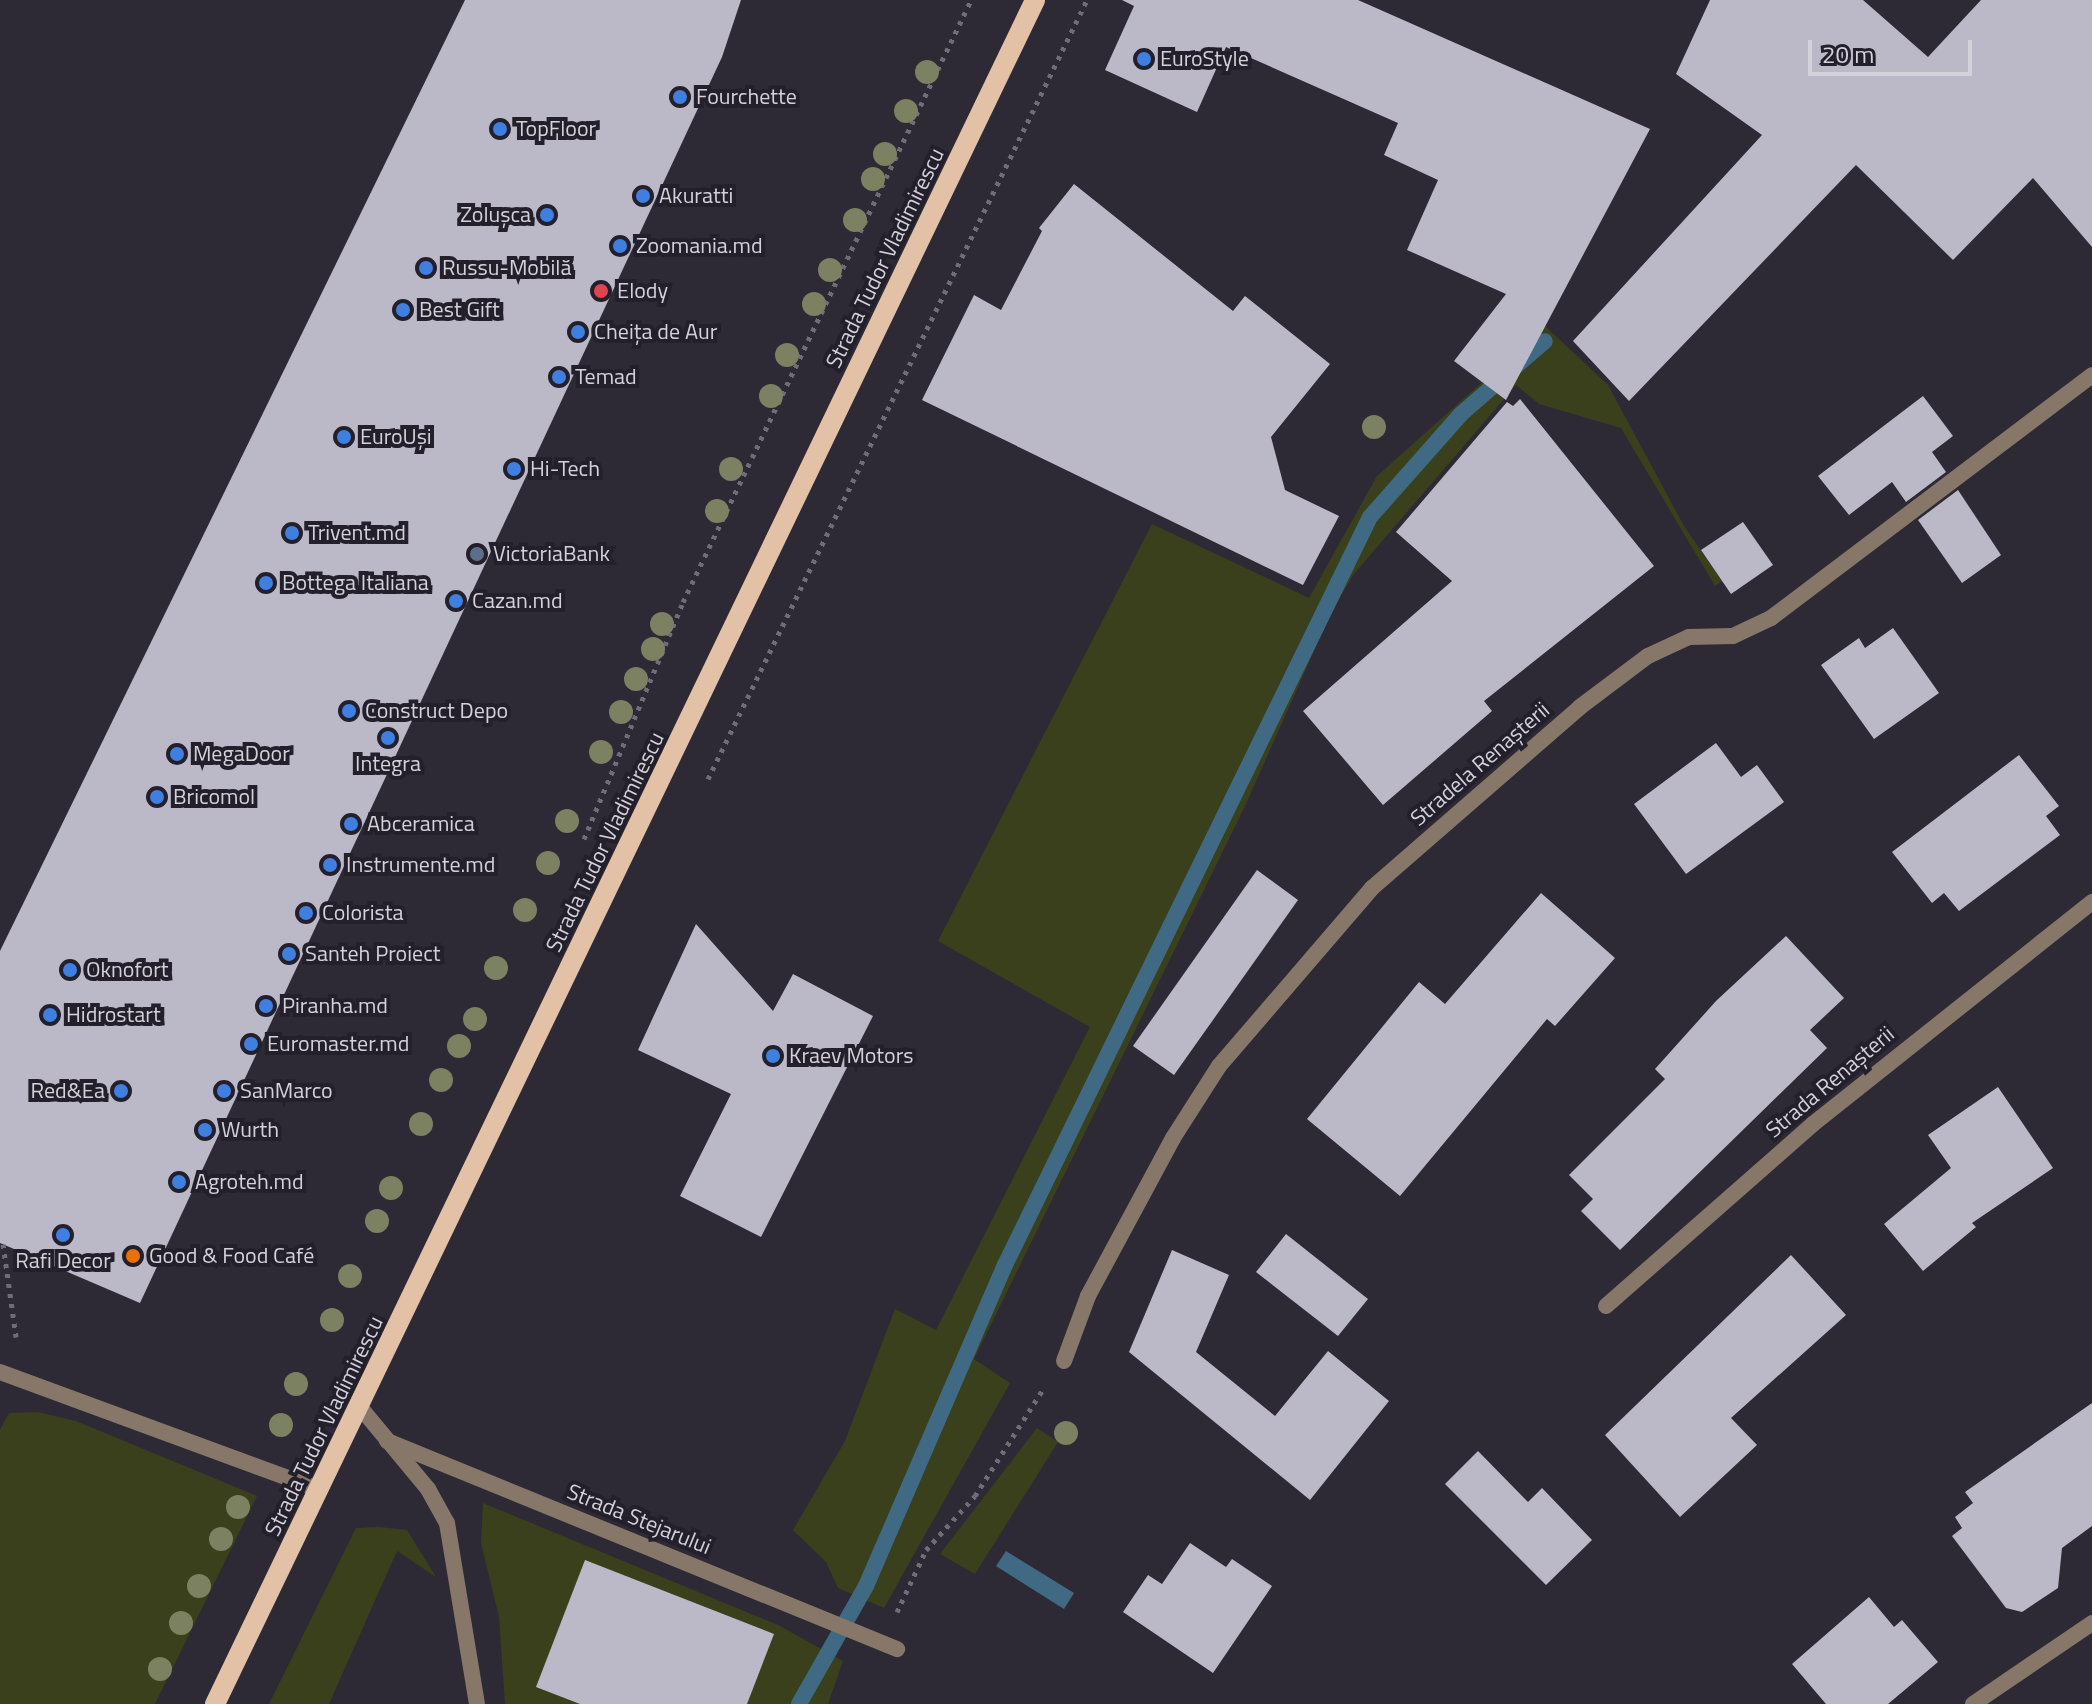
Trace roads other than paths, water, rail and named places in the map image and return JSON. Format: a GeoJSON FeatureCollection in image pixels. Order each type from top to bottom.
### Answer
{"type":"FeatureCollection","features":[{"type":"Feature","properties":{"kind":"main road","name":"Strada Tudor Vladimirescu"},"geometry":{"type":"LineString","coordinates":[[215,1704],[1035,0]]}},
{"type":"Feature","properties":{"kind":"street","name":"Stradela Renașterii"},"geometry":{"type":"LineString","coordinates":[[1064,1361],[1088,1296],[1211,1078],[1372,888],[1580,707],[1648,656],[1689,637],[1733,636],[1771,618],[2092,375]]}},
{"type":"Feature","properties":{"kind":"street","name":"Strada Renașterii"},"geometry":{"type":"LineString","coordinates":[[1606,1306],[1813,1124],[2092,902]]}},
{"type":"Feature","properties":{"kind":"street"},"geometry":{"type":"LineString","coordinates":[[0,1372],[320,1490]]}},
{"type":"Feature","properties":{"kind":"street"},"geometry":{"type":"LineString","coordinates":[[360,1407],[428,1489],[447,1523],[477,1704]]}},
{"type":"Feature","properties":{"kind":"street","name":"Strada Stejarului"},"geometry":{"type":"LineString","coordinates":[[387,1441],[885,1643]]}},
{"type":"Feature","properties":{"kind":"street"},"geometry":{"type":"LineString","coordinates":[[1973,1704],[2092,1623]]}},
{"type":"Feature","properties":{"kind":"water"},"geometry":{"type":"Polygon","coordinates":[[[1006,1551],[1074,1593],[1064,1609],[996,1566],[1006,1551]]]}},
{"type":"Feature","properties":{"kind":"waterway"},"geometry":{"type":"LineString","coordinates":[[799,1704],[866,1586],[1005,1265],[1370,517],[1461,414],[1545,341]]}},
{"type":"Feature","properties":{"kind":"place","name":"EuroStyle"},"geometry":{"type":"Point","coordinates":[1144,59]}},
{"type":"Feature","properties":{"kind":"place","name":"Fourchette"},"geometry":{"type":"Point","coordinates":[680,97]}},
{"type":"Feature","properties":{"kind":"place","name":"TopFloor"},"geometry":{"type":"Point","coordinates":[500,129]}},
{"type":"Feature","properties":{"kind":"place","name":"Akuratti"},"geometry":{"type":"Point","coordinates":[643,196]}},
{"type":"Feature","properties":{"kind":"place","name":"Zolușca"},"geometry":{"type":"Point","coordinates":[547,215]}},
{"type":"Feature","properties":{"kind":"place","name":"Zoomania.md"},"geometry":{"type":"Point","coordinates":[620,246]}},
{"type":"Feature","properties":{"kind":"place","name":"Russu-Mobilă"},"geometry":{"type":"Point","coordinates":[426,268]}},
{"type":"Feature","properties":{"kind":"place","name":"Elody"},"geometry":{"type":"Point","coordinates":[601,291]}},
{"type":"Feature","properties":{"kind":"place","name":"Best Gift"},"geometry":{"type":"Point","coordinates":[403,310]}},
{"type":"Feature","properties":{"kind":"place","name":"Cheița de Aur"},"geometry":{"type":"Point","coordinates":[578,332]}},
{"type":"Feature","properties":{"kind":"place","name":"Temad"},"geometry":{"type":"Point","coordinates":[559,377]}},
{"type":"Feature","properties":{"kind":"place","name":"EuroUși"},"geometry":{"type":"Point","coordinates":[344,437]}},
{"type":"Feature","properties":{"kind":"place","name":"Hi-Tech"},"geometry":{"type":"Point","coordinates":[514,469]}},
{"type":"Feature","properties":{"kind":"place","name":"Trivent.md"},"geometry":{"type":"Point","coordinates":[292,533]}},
{"type":"Feature","properties":{"kind":"place","name":"VictoriaBank"},"geometry":{"type":"Point","coordinates":[477,554]}},
{"type":"Feature","properties":{"kind":"place","name":"Bottega Italiana"},"geometry":{"type":"Point","coordinates":[266,583]}},
{"type":"Feature","properties":{"kind":"place","name":"Cazan.md"},"geometry":{"type":"Point","coordinates":[456,601]}},
{"type":"Feature","properties":{"kind":"place","name":"Construct Depo"},"geometry":{"type":"Point","coordinates":[349,711]}},
{"type":"Feature","properties":{"kind":"place","name":"Integra"},"geometry":{"type":"Point","coordinates":[388,738]}},
{"type":"Feature","properties":{"kind":"place","name":"MegaDoor"},"geometry":{"type":"Point","coordinates":[177,754]}},
{"type":"Feature","properties":{"kind":"place","name":"Bricomol"},"geometry":{"type":"Point","coordinates":[157,797]}},
{"type":"Feature","properties":{"kind":"place","name":"Abceramica"},"geometry":{"type":"Point","coordinates":[351,824]}},
{"type":"Feature","properties":{"kind":"place","name":"Instrumente.md"},"geometry":{"type":"Point","coordinates":[330,865]}},
{"type":"Feature","properties":{"kind":"place","name":"Colorista"},"geometry":{"type":"Point","coordinates":[306,913]}},
{"type":"Feature","properties":{"kind":"place","name":"Santeh Proiect"},"geometry":{"type":"Point","coordinates":[289,954]}},
{"type":"Feature","properties":{"kind":"place","name":"Oknofort"},"geometry":{"type":"Point","coordinates":[70,970]}},
{"type":"Feature","properties":{"kind":"place","name":"Piranha.md"},"geometry":{"type":"Point","coordinates":[266,1006]}},
{"type":"Feature","properties":{"kind":"place","name":"Hidrostart"},"geometry":{"type":"Point","coordinates":[50,1015]}},
{"type":"Feature","properties":{"kind":"place","name":"Euromaster.md"},"geometry":{"type":"Point","coordinates":[251,1044]}},
{"type":"Feature","properties":{"kind":"place","name":"Kraev Motors"},"geometry":{"type":"Point","coordinates":[773,1056]}},
{"type":"Feature","properties":{"kind":"place","name":"Red&Ea"},"geometry":{"type":"Point","coordinates":[121,1091]}},
{"type":"Feature","properties":{"kind":"place","name":"SanMarco"},"geometry":{"type":"Point","coordinates":[224,1091]}},
{"type":"Feature","properties":{"kind":"place","name":"Wurth"},"geometry":{"type":"Point","coordinates":[205,1130]}},
{"type":"Feature","properties":{"kind":"place","name":"Agroteh.md"},"geometry":{"type":"Point","coordinates":[179,1182]}},
{"type":"Feature","properties":{"kind":"place","name":"Rafi Decor"},"geometry":{"type":"Point","coordinates":[63,1235]}},
{"type":"Feature","properties":{"kind":"place","name":"Good & Food Café"},"geometry":{"type":"Point","coordinates":[133,1256]}}]}
